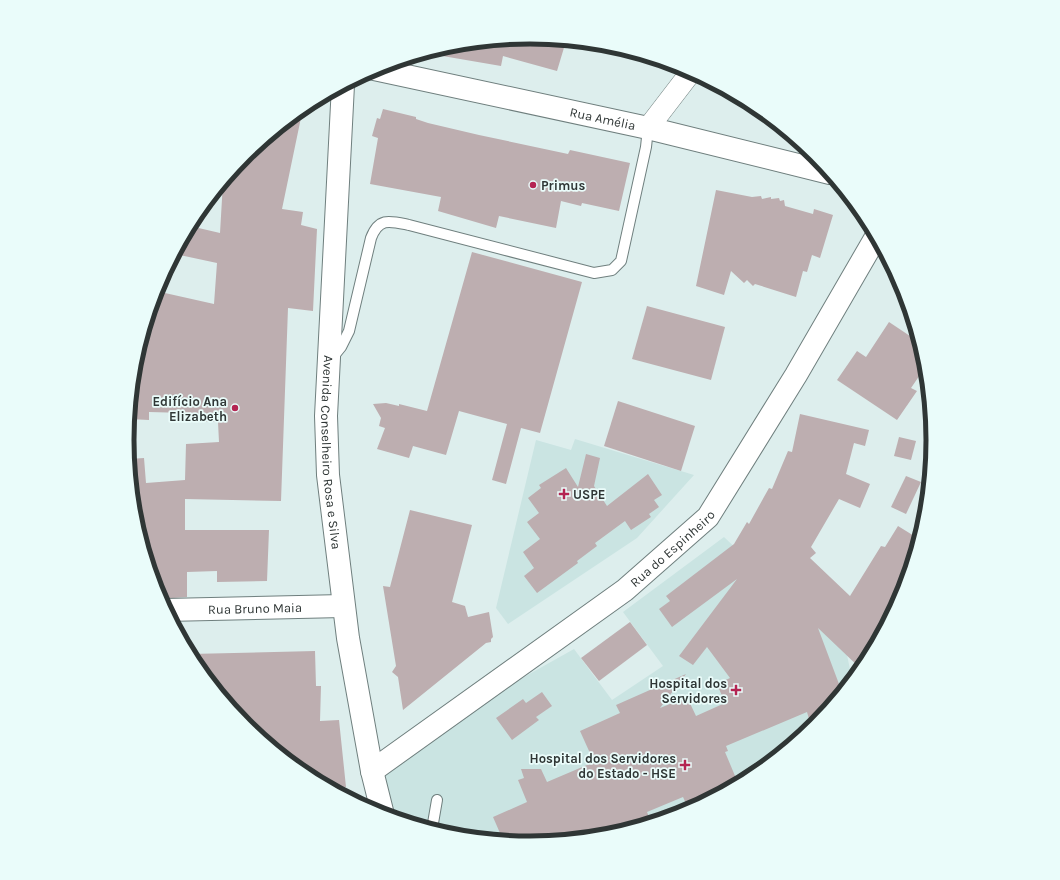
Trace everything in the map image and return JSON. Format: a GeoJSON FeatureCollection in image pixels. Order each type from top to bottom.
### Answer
{"type":"FeatureCollection","features":[{"type":"Feature","properties":{"kind":"main road","name":"Rua Amélia"},"geometry":{"type":"LineString","coordinates":[[385,71],[648,128],[820,171]]}},
{"type":"Feature","properties":{"kind":"main road","name":"Avenida Conselheiro Rosa e Silva"},"geometry":{"type":"LineString","coordinates":[[342,92],[326,416],[328,475],[343,606],[372,771],[381,807]]}},
{"type":"Feature","properties":{"kind":"main road","name":"Rua do Espinheiro"},"geometry":{"type":"LineString","coordinates":[[372,771],[625,590],[708,517],[796,375],[873,242]]}},
{"type":"Feature","properties":{"kind":"main road","name":"Rua Bruno Maia"},"geometry":{"type":"LineString","coordinates":[[173,610],[343,606]]}},
{"type":"Feature","properties":{"kind":"street"},"geometry":{"type":"LineString","coordinates":[[648,128],[687,77]]}},
{"type":"Feature","properties":{"kind":"lane"},"geometry":{"type":"LineString","coordinates":[[328,363],[341,347],[349,331],[360,278],[374,230],[379,224],[388,221],[409,224],[594,273],[603,273],[612,270],[621,261],[646,147],[648,128]]}},
{"type":"Feature","properties":{"kind":"lane"},"geometry":{"type":"LineString","coordinates":[[433,824],[437,800]]}},
{"type":"Feature","properties":{"kind":"shaded area","name":"USPE"},"geometry":{"type":"Polygon","coordinates":[[[575,439],[694,475],[637,538],[508,624],[496,608],[536,440],[571,450],[575,439]]]}},
{"type":"Feature","properties":{"kind":"shaded area","name":"Hospital dos Servidores"},"geometry":{"type":"Polygon","coordinates":[[[724,537],[847,655],[851,672],[828,701],[810,720],[791,738],[750,769],[728,783],[682,806],[632,823],[582,833],[530,836],[504,835],[478,833],[428,823],[381,807],[372,771],[431,729],[574,649],[612,700],[663,666],[623,612],[724,537]]]}},
{"type":"Feature","properties":{"kind":"building"},"geometry":{"type":"Polygon","coordinates":[[[565,46],[557,71],[503,56],[501,66],[437,55],[478,47],[565,46]]]}},
{"type":"Feature","properties":{"kind":"building"},"geometry":{"type":"Polygon","coordinates":[[[383,109],[416,117],[416,119],[428,123],[479,135],[568,154],[570,150],[630,163],[619,211],[582,203],[581,206],[561,201],[556,228],[499,216],[496,228],[438,211],[441,197],[370,184],[378,138],[372,136],[377,118],[380,119],[383,109]]]}},
{"type":"Feature","properties":{"kind":"building"},"geometry":{"type":"Polygon","coordinates":[[[301,117],[282,209],[303,212],[301,225],[317,229],[313,311],[288,308],[281,501],[185,499],[185,530],[269,530],[267,581],[217,582],[217,571],[187,572],[187,597],[167,598],[147,542],[137,492],[135,459],[144,458],[146,483],[185,480],[186,444],[219,442],[218,422],[186,421],[186,413],[149,412],[149,420],[135,419],[137,388],[147,338],[162,292],[214,304],[217,263],[180,255],[196,227],[220,233],[222,191],[250,160],[257,153],[260,154],[261,149],[269,142],[301,117]]]}},
{"type":"Feature","properties":{"kind":"building"},"geometry":{"type":"Polygon","coordinates":[[[716,190],[752,197],[761,196],[762,199],[771,197],[771,199],[779,198],[780,201],[784,200],[785,206],[813,214],[814,209],[833,215],[820,258],[812,255],[807,272],[803,271],[796,297],[755,284],[753,286],[747,280],[744,283],[731,271],[724,295],[696,286],[716,190]]]}},
{"type":"Feature","properties":{"kind":"building"},"geometry":{"type":"Polygon","coordinates":[[[472,252],[582,282],[540,433],[521,428],[506,484],[492,480],[507,424],[459,411],[446,455],[413,446],[409,458],[377,449],[385,428],[379,426],[381,418],[373,404],[386,403],[399,406],[399,404],[427,411],[472,252]]]}},
{"type":"Feature","properties":{"kind":"building"},"geometry":{"type":"Polygon","coordinates":[[[647,306],[725,327],[711,380],[632,359],[647,306]]]}},
{"type":"Feature","properties":{"kind":"building"},"geometry":{"type":"Polygon","coordinates":[[[889,322],[913,338],[920,374],[911,388],[917,391],[897,420],[837,380],[857,351],[866,357],[889,322]]]}},
{"type":"Feature","properties":{"kind":"building"},"geometry":{"type":"Polygon","coordinates":[[[618,401],[695,426],[681,471],[604,446],[618,401]]]}},
{"type":"Feature","properties":{"kind":"building"},"geometry":{"type":"Polygon","coordinates":[[[800,414],[869,430],[865,446],[854,443],[846,474],[870,484],[860,508],[839,499],[811,547],[816,553],[810,558],[850,596],[881,546],[885,547],[898,526],[914,536],[896,592],[873,638],[856,664],[818,628],[840,686],[812,718],[809,719],[807,712],[726,746],[728,751],[725,752],[736,778],[686,804],[683,797],[647,812],[649,817],[632,823],[582,833],[530,836],[501,835],[493,817],[527,802],[518,780],[524,778],[521,769],[541,769],[547,782],[594,762],[580,731],[620,713],[616,705],[686,674],[660,708],[687,697],[696,716],[725,703],[717,684],[730,678],[707,647],[693,665],[679,656],[737,579],[672,627],[659,609],[670,601],[666,596],[734,544],[747,522],[749,524],[769,488],[772,489],[788,451],[792,452],[800,414]]]}},
{"type":"Feature","properties":{"kind":"building"},"geometry":{"type":"Polygon","coordinates":[[[899,437],[916,441],[911,460],[894,456],[899,437]]]}},
{"type":"Feature","properties":{"kind":"building"},"geometry":{"type":"Polygon","coordinates":[[[586,454],[600,458],[594,486],[607,506],[648,474],[662,495],[654,500],[659,507],[649,514],[651,517],[631,530],[625,521],[595,543],[597,546],[577,561],[578,563],[537,593],[524,576],[534,568],[523,552],[540,539],[527,522],[539,513],[528,498],[541,488],[539,485],[566,468],[578,487],[586,454]]]}},
{"type":"Feature","properties":{"kind":"building"},"geometry":{"type":"Polygon","coordinates":[[[906,476],[921,482],[906,514],[891,507],[906,476]]]}},
{"type":"Feature","properties":{"kind":"building"},"geometry":{"type":"Polygon","coordinates":[[[410,510],[472,525],[452,602],[465,606],[468,617],[489,612],[493,637],[491,642],[486,643],[403,710],[398,677],[392,672],[396,666],[383,586],[390,587],[410,510]]]}},
{"type":"Feature","properties":{"kind":"building"},"geometry":{"type":"Polygon","coordinates":[[[630,622],[647,645],[599,681],[581,658],[630,622]]]}},
{"type":"Feature","properties":{"kind":"building"},"geometry":{"type":"Polygon","coordinates":[[[315,651],[316,686],[321,686],[320,721],[339,720],[346,787],[339,787],[310,769],[269,738],[232,701],[197,654],[315,651]]]}},
{"type":"Feature","properties":{"kind":"building"},"geometry":{"type":"Polygon","coordinates":[[[542,692],[552,706],[536,717],[539,720],[512,740],[496,718],[523,699],[526,703],[542,692]]]}},
{"type":"Feature","properties":{"kind":"place","name":"Primus"},"geometry":{"type":"Point","coordinates":[533,185]}},
{"type":"Feature","properties":{"kind":"place","name":"Edifício Ana Elizabeth"},"geometry":{"type":"Point","coordinates":[235,408]}},
{"type":"Feature","properties":{"kind":"place","name":"USPE"},"geometry":{"type":"Point","coordinates":[564,494]}},
{"type":"Feature","properties":{"kind":"place","name":"Hospital dos Servidores"},"geometry":{"type":"Point","coordinates":[736,690]}},
{"type":"Feature","properties":{"kind":"place","name":"Hospital dos Servidores do Estado - HSE"},"geometry":{"type":"Point","coordinates":[685,765]}}]}
